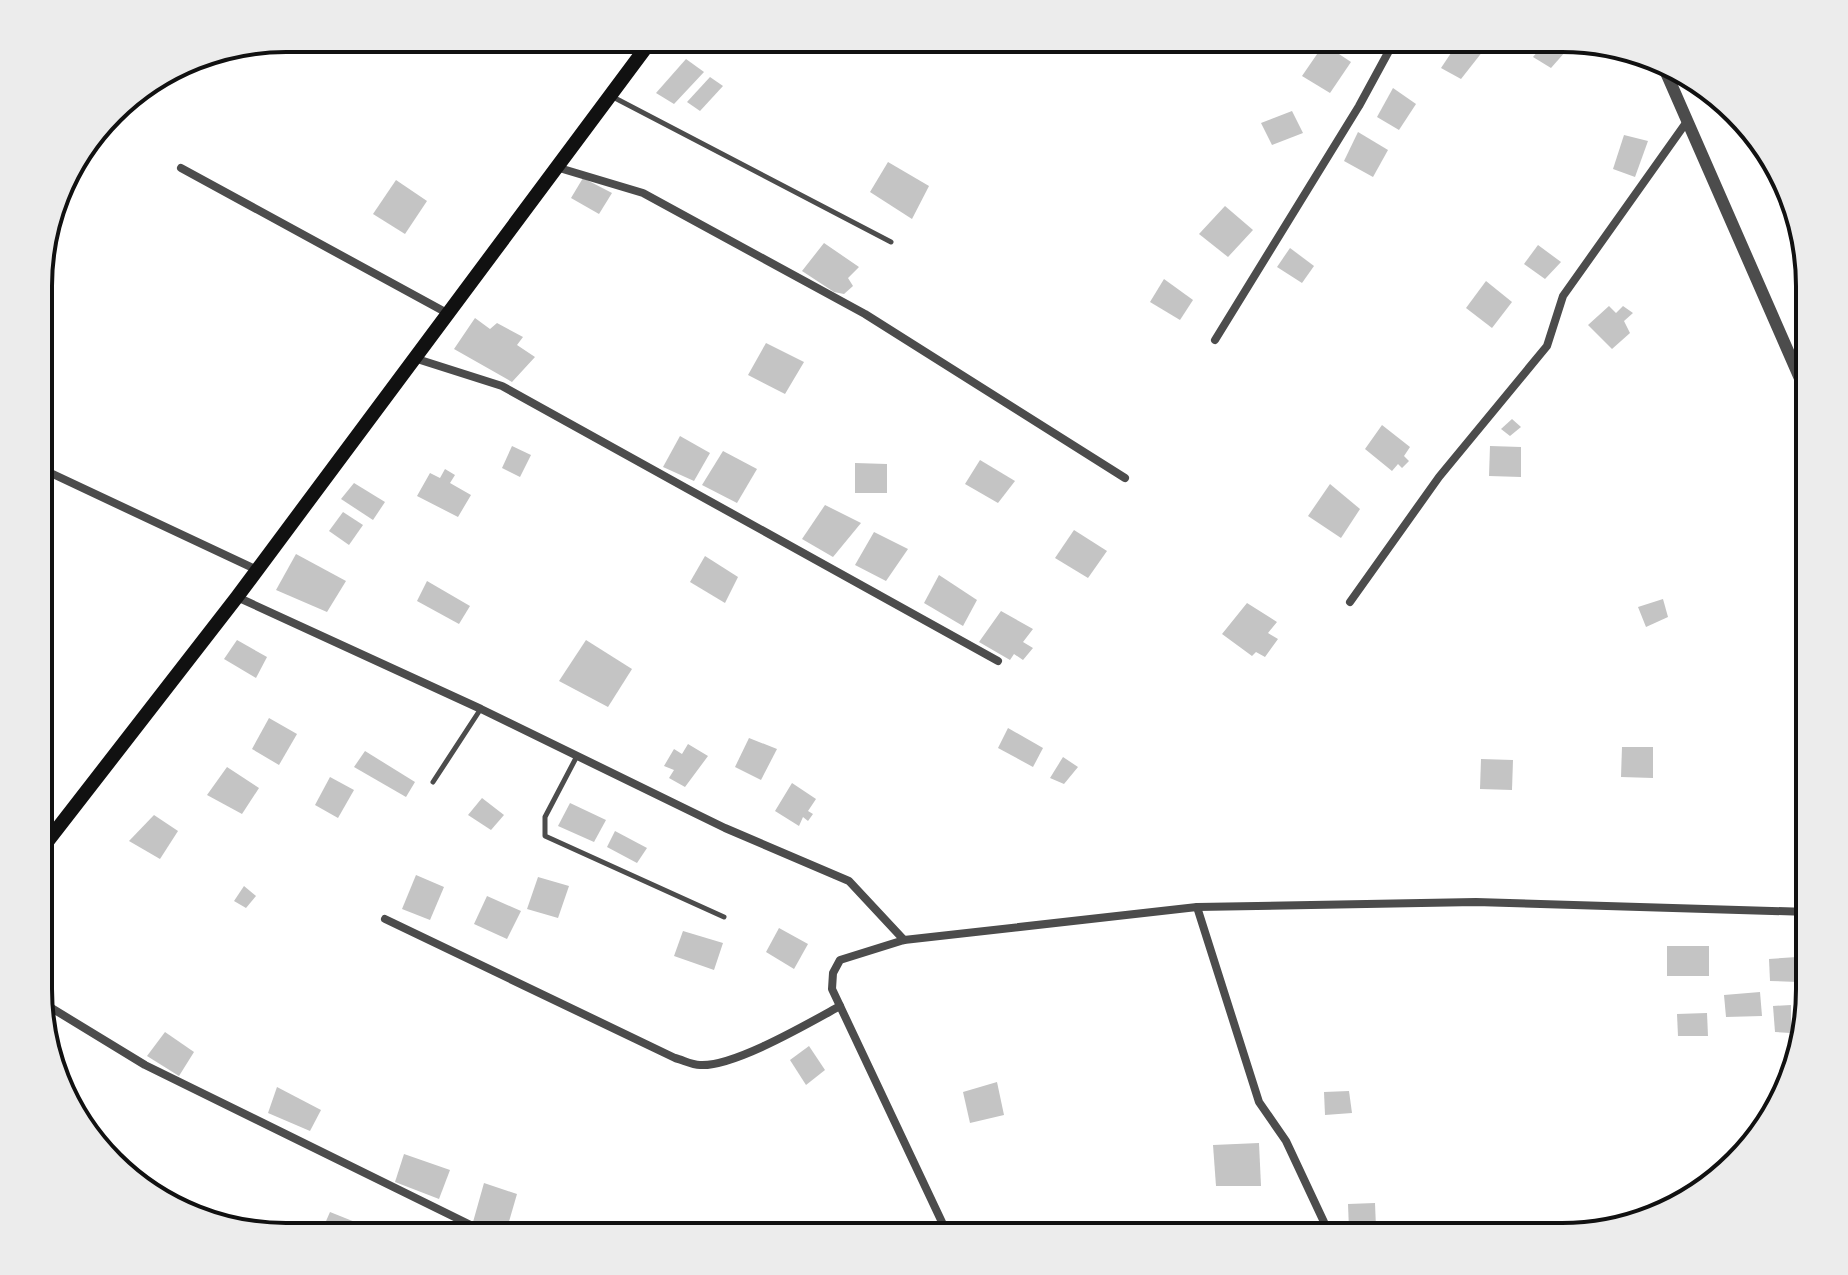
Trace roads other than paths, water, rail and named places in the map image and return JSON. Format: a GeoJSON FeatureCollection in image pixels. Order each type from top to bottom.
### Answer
{"type":"FeatureCollection","features":[{"type":"Feature","properties":{"kind":"main road"},"geometry":{"type":"LineString","coordinates":[[53,835],[237,597],[555,167],[611,96],[638,52]]}},
{"type":"Feature","properties":{"kind":"street"},"geometry":{"type":"LineString","coordinates":[[1215,340],[1359,106],[1388,53]]}},
{"type":"Feature","properties":{"kind":"street"},"geometry":{"type":"LineString","coordinates":[[1669,78],[1795,367]]}},
{"type":"Feature","properties":{"kind":"street"},"geometry":{"type":"LineString","coordinates":[[1350,602],[1439,477],[1547,346],[1563,296],[1688,119]]}},
{"type":"Feature","properties":{"kind":"street"},"geometry":{"type":"LineString","coordinates":[[555,167],[657,201],[865,314],[1125,478]]}},
{"type":"Feature","properties":{"kind":"street"},"geometry":{"type":"LineString","coordinates":[[181,168],[447,313]]}},
{"type":"Feature","properties":{"kind":"street"},"geometry":{"type":"LineString","coordinates":[[414,358],[502,386],[998,661]]}},
{"type":"Feature","properties":{"kind":"street"},"geometry":{"type":"LineString","coordinates":[[52,474],[257,570]]}},
{"type":"Feature","properties":{"kind":"street"},"geometry":{"type":"LineString","coordinates":[[237,597],[481,709],[725,828],[849,881],[904,940]]}},
{"type":"Feature","properties":{"kind":"street"},"geometry":{"type":"LineString","coordinates":[[942,1223],[840,1006],[831,981],[840,960],[904,940],[1197,907],[1476,902],[1795,912]]}},
{"type":"Feature","properties":{"kind":"street"},"geometry":{"type":"LineString","coordinates":[[1197,907],[1259,1102],[1286,1141],[1324,1223]]}},
{"type":"Feature","properties":{"kind":"street"},"geometry":{"type":"LineString","coordinates":[[385,919],[648,1046],[700,1065],[724,1060],[791,1033],[840,1006]]}},
{"type":"Feature","properties":{"kind":"street"},"geometry":{"type":"LineString","coordinates":[[54,1009],[145,1065],[465,1222]]}},
{"type":"Feature","properties":{"kind":"lane"},"geometry":{"type":"LineString","coordinates":[[611,96],[891,242]]}},
{"type":"Feature","properties":{"kind":"lane"},"geometry":{"type":"LineString","coordinates":[[433,782],[481,709]]}},
{"type":"Feature","properties":{"kind":"lane"},"geometry":{"type":"LineString","coordinates":[[577,756],[545,817],[545,836],[724,917]]}}]}
